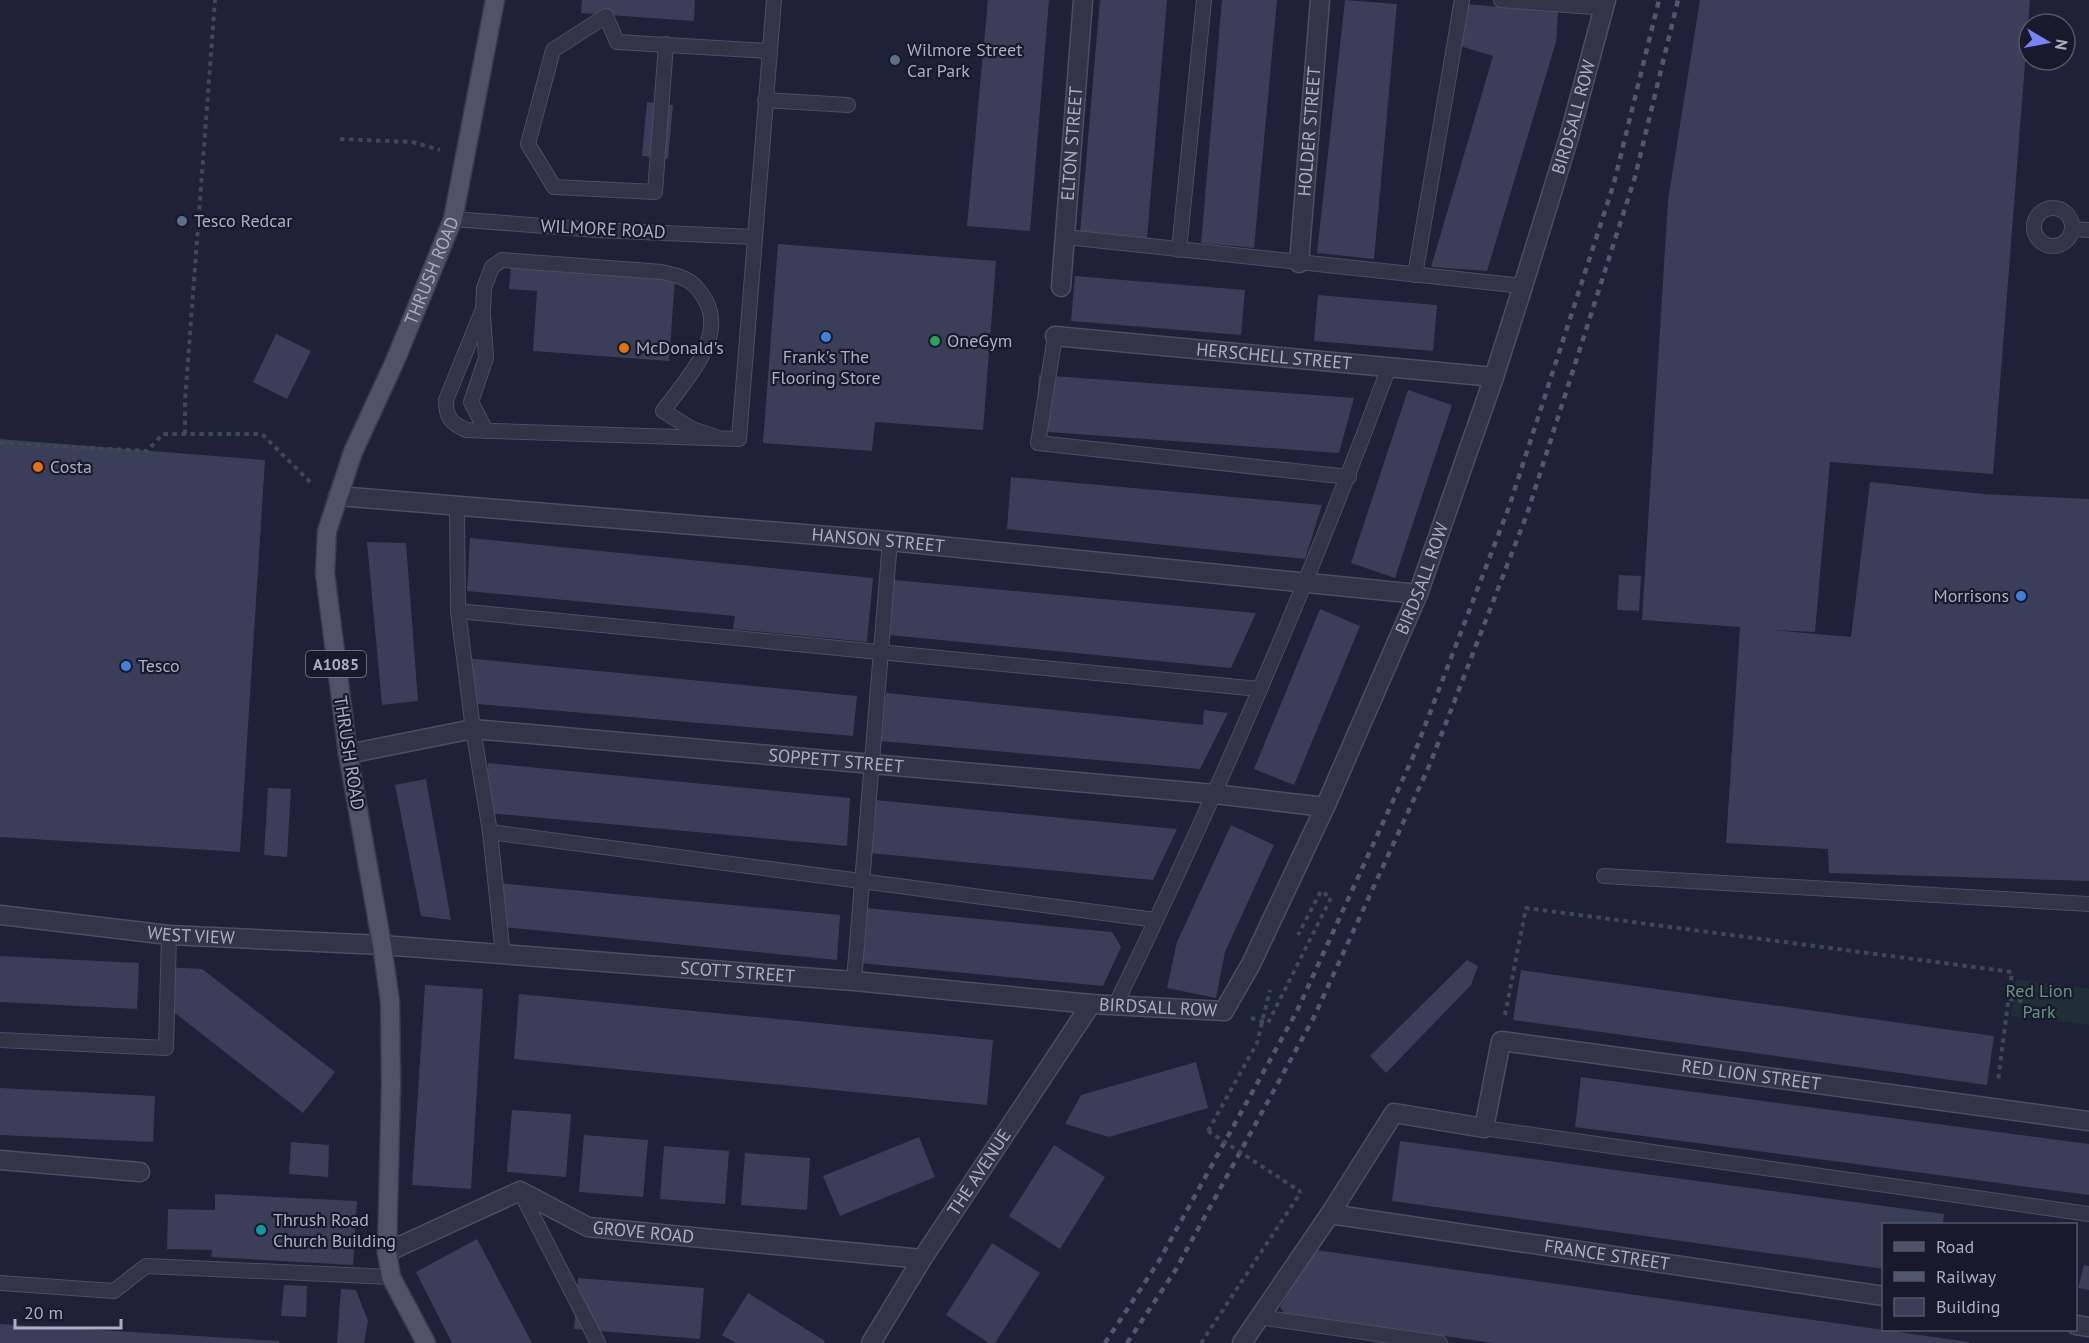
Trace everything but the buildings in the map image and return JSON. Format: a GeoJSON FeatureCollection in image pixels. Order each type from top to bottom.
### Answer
{"type":"FeatureCollection","features":[{"type":"Feature","properties":{"kind":"main road","name":"THRUSH ROAD"},"geometry":{"type":"LineString","coordinates":[[426,1343],[391,1277],[387,1252],[392,1084],[390,1002],[348,754],[325,573],[327,531],[353,452],[399,352],[453,219],[495,0]]}},
{"type":"Feature","properties":{"kind":"street","name":"ELTON STREET"},"geometry":{"type":"LineString","coordinates":[[1061,286],[1083,0]]}},
{"type":"Feature","properties":{"kind":"street","name":"HOLDER STREET"},"geometry":{"type":"LineString","coordinates":[[1299,263],[1320,0]]}},
{"type":"Feature","properties":{"kind":"street","name":"BIRDSALL ROW"},"geometry":{"type":"LineString","coordinates":[[1091,1004],[1224,1011],[1251,964],[1325,807],[1418,594],[1523,286],[1569,137],[1606,4]]}},
{"type":"Feature","properties":{"kind":"street","name":"HERSCHELL STREET"},"geometry":{"type":"LineString","coordinates":[[1055,336],[1494,376]]}},
{"type":"Feature","properties":{"kind":"street","name":"HANSON STREET"},"geometry":{"type":"LineString","coordinates":[[338,496],[890,541],[1418,594]]}},
{"type":"Feature","properties":{"kind":"street","name":"SOPPETT STREET"},"geometry":{"type":"LineString","coordinates":[[348,754],[473,729],[1214,794],[1325,807]]}},
{"type":"Feature","properties":{"kind":"street","name":"WEST VIEW"},"geometry":{"type":"LineString","coordinates":[[0,915],[169,935],[382,945]]}},
{"type":"Feature","properties":{"kind":"street","name":"SCOTT STREET"},"geometry":{"type":"LineString","coordinates":[[382,945],[854,981],[1091,1004]]}},
{"type":"Feature","properties":{"kind":"street","name":"THE AVENUE"},"geometry":{"type":"LineString","coordinates":[[871,1343],[922,1259],[1091,1004]]}},
{"type":"Feature","properties":{"kind":"street"},"geometry":{"type":"LineString","coordinates":[[1242,1343],[1330,1214],[1394,1113],[1484,1128],[1501,1041]]}},
{"type":"Feature","properties":{"kind":"street","name":"RED LION STREET"},"geometry":{"type":"LineString","coordinates":[[1501,1041],[2089,1121]]}},
{"type":"Feature","properties":{"kind":"street"},"geometry":{"type":"LineString","coordinates":[[0,1160],[140,1172]]}},
{"type":"Feature","properties":{"kind":"street"},"geometry":{"type":"LineString","coordinates":[[387,1252],[520,1191]]}},
{"type":"Feature","properties":{"kind":"street","name":"GROVE ROAD"},"geometry":{"type":"LineString","coordinates":[[520,1191],[588,1227],[922,1259]]}},
{"type":"Feature","properties":{"kind":"street","name":"FRANCE STREET"},"geometry":{"type":"LineString","coordinates":[[1330,1214],[1882,1296]]}},
{"type":"Feature","properties":{"kind":"lane"},"geometry":{"type":"LineString","coordinates":[[483,309],[446,400],[446,413],[454,425],[466,430],[486,431],[739,439],[774,0]]}},
{"type":"Feature","properties":{"kind":"lane"},"geometry":{"type":"LineString","coordinates":[[1179,250],[1204,0]]}},
{"type":"Feature","properties":{"kind":"lane"},"geometry":{"type":"LineString","coordinates":[[1415,275],[1462,0]]}},
{"type":"Feature","properties":{"kind":"lane"},"geometry":{"type":"LineString","coordinates":[[1501,0],[1606,4]]}},
{"type":"Feature","properties":{"kind":"lane"},"geometry":{"type":"LineString","coordinates":[[666,44],[655,192],[554,187],[528,144],[552,51],[606,16],[617,42],[666,44],[770,51]]}},
{"type":"Feature","properties":{"kind":"lane"},"geometry":{"type":"LineString","coordinates":[[765,100],[848,105]]}},
{"type":"Feature","properties":{"kind":"lane","name":"WILMORE ROAD"},"geometry":{"type":"LineString","coordinates":[[453,219],[597,230],[754,237]]}},
{"type":"Feature","properties":{"kind":"lane"},"geometry":{"type":"LineString","coordinates":[[2072,230],[2089,230]]}},
{"type":"Feature","properties":{"kind":"lane"},"geometry":{"type":"LineString","coordinates":[[1066,237],[1523,286]]}},
{"type":"Feature","properties":{"kind":"lane"},"geometry":{"type":"LineString","coordinates":[[486,431],[471,402],[486,358],[484,288],[492,267],[502,260],[663,272],[684,277],[698,287],[710,310],[711,332],[702,355],[663,411],[692,429],[719,438]]}},
{"type":"Feature","properties":{"kind":"lane"},"geometry":{"type":"LineString","coordinates":[[1055,336],[1038,443],[1348,477]]}},
{"type":"Feature","properties":{"kind":"lane"},"geometry":{"type":"LineString","coordinates":[[1115,1006],[1214,794],[1305,584],[1389,367]]}},
{"type":"Feature","properties":{"kind":"lane"},"geometry":{"type":"LineString","coordinates":[[457,506],[458,611],[473,729],[490,832],[503,955]]}},
{"type":"Feature","properties":{"kind":"lane"},"geometry":{"type":"LineString","coordinates":[[854,981],[890,541]]}},
{"type":"Feature","properties":{"kind":"lane"},"geometry":{"type":"LineString","coordinates":[[458,611],[1259,689]]}},
{"type":"Feature","properties":{"kind":"lane"},"geometry":{"type":"LineString","coordinates":[[490,832],[1156,920]]}},
{"type":"Feature","properties":{"kind":"lane"},"geometry":{"type":"LineString","coordinates":[[1604,876],[2089,904]]}},
{"type":"Feature","properties":{"kind":"lane"},"geometry":{"type":"LineString","coordinates":[[0,1040],[165,1048],[169,935]]}},
{"type":"Feature","properties":{"kind":"lane"},"geometry":{"type":"LineString","coordinates":[[1484,1128],[2089,1214]]}},
{"type":"Feature","properties":{"kind":"lane"},"geometry":{"type":"LineString","coordinates":[[520,1191],[598,1343]]}},
{"type":"Feature","properties":{"kind":"lane"},"geometry":{"type":"LineString","coordinates":[[0,1283],[114,1291],[146,1266],[391,1277]]}},
{"type":"Feature","properties":{"kind":"lane"},"geometry":{"type":"LineString","coordinates":[[1259,1317],[1440,1343]]}},
{"type":"Feature","properties":{"kind":"path"},"geometry":{"type":"LineString","coordinates":[[185,434],[185,401],[215,0]]}},
{"type":"Feature","properties":{"kind":"path"},"geometry":{"type":"LineString","coordinates":[[340,139],[411,142],[464,156]]}},
{"type":"Feature","properties":{"kind":"path"},"geometry":{"type":"LineString","coordinates":[[0,443],[147,451],[163,434],[262,434],[314,484],[309,494]]}},
{"type":"Feature","properties":{"kind":"path"},"geometry":{"type":"LineString","coordinates":[[1224,1011],[1269,1023],[1331,897],[1321,891],[1295,941]]}},
{"type":"Feature","properties":{"kind":"path"},"geometry":{"type":"LineString","coordinates":[[1501,1041],[1526,908],[2012,972],[1994,1108]]}},
{"type":"Feature","properties":{"kind":"path"},"geometry":{"type":"LineString","coordinates":[[1201,1343],[1301,1192],[1208,1131],[1257,1043],[1269,990],[1275,980]]}},
{"type":"Feature","properties":{"kind":"path"},"geometry":{"type":"LineString","coordinates":[[2009,999],[2023,1001]]}},
{"type":"Feature","properties":{"kind":"green space","name":"Red Lion Park"},"geometry":{"type":"Polygon","coordinates":[[[2016,979],[2089,989],[2089,1025],[2011,1016],[2016,979]]]}},
{"type":"Feature","properties":{"kind":"railway"},"geometry":{"type":"LineString","coordinates":[[1105,1343],[1159,1261],[1297,1011],[1413,757],[1509,507],[1614,183],[1659,0]]}},
{"type":"Feature","properties":{"kind":"railway"},"geometry":{"type":"LineString","coordinates":[[1127,1343],[1175,1271],[1313,1019],[1430,764],[1527,514],[1635,177],[1678,0]]}},
{"type":"Feature","properties":{"kind":"place","name":"Wilmore Street Car Park"},"geometry":{"type":"Point","coordinates":[895,60]}},
{"type":"Feature","properties":{"kind":"place","name":"Tesco Redcar"},"geometry":{"type":"Point","coordinates":[182,221]}},
{"type":"Feature","properties":{"kind":"place","name":"Frank's The Flooring Store"},"geometry":{"type":"Point","coordinates":[826,337]}},
{"type":"Feature","properties":{"kind":"place","name":"OneGym"},"geometry":{"type":"Point","coordinates":[935,341]}},
{"type":"Feature","properties":{"kind":"place","name":"McDonald's"},"geometry":{"type":"Point","coordinates":[624,348]}},
{"type":"Feature","properties":{"kind":"place","name":"Costa"},"geometry":{"type":"Point","coordinates":[38,467]}},
{"type":"Feature","properties":{"kind":"place","name":"Morrisons"},"geometry":{"type":"Point","coordinates":[2021,596]}},
{"type":"Feature","properties":{"kind":"place","name":"Tesco"},"geometry":{"type":"Point","coordinates":[126,666]}},
{"type":"Feature","properties":{"kind":"place","name":"Thrush Road Church Building"},"geometry":{"type":"Point","coordinates":[261,1230]}}]}
